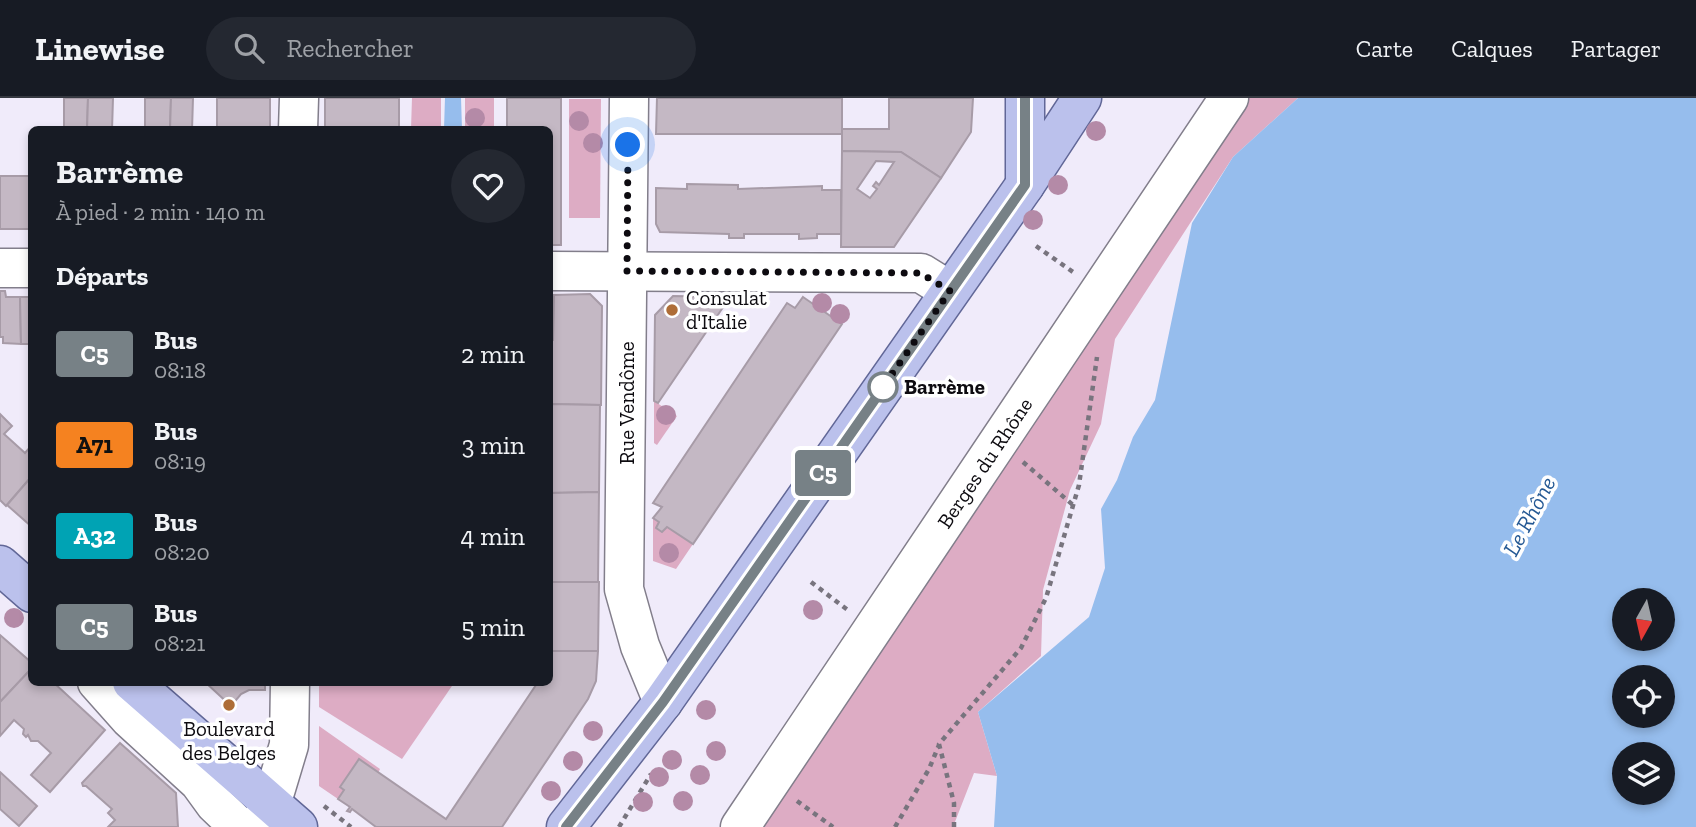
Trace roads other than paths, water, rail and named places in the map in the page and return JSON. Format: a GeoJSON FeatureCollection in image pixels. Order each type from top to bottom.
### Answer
{"type":"FeatureCollection","features":[{"type":"Feature","properties":{"kind":"main road"},"geometry":{"type":"LineString","coordinates":[[1025,98],[1025,185]]}},
{"type":"Feature","properties":{"kind":"main road"},"geometry":{"type":"LineString","coordinates":[[566,827],[663,702],[1025,185],[1082,98]]}},
{"type":"Feature","properties":{"kind":"main road"},"geometry":{"type":"LineString","coordinates":[[0,565],[28,590]]}},
{"type":"Feature","properties":{"kind":"main road"},"geometry":{"type":"LineString","coordinates":[[136,686],[275,820]]}},
{"type":"Feature","properties":{"kind":"main road"},"geometry":{"type":"LineString","coordinates":[[587,827],[663,702]]}},
{"type":"Feature","properties":{"kind":"main road"},"geometry":{"type":"LineString","coordinates":[[601,827],[663,702]]}},
{"type":"Feature","properties":{"kind":"street"},"geometry":{"type":"LineString","coordinates":[[298,126],[299,98]]}},
{"type":"Feature","properties":{"kind":"street","name":"Rue Vendôme"},"geometry":{"type":"LineString","coordinates":[[629,98],[624,589],[640,646],[663,702]]}},
{"type":"Feature","properties":{"kind":"street","name":"Berges du Rhône"},"geometry":{"type":"LineString","coordinates":[[740,827],[1229,98]]}},
{"type":"Feature","properties":{"kind":"street"},"geometry":{"type":"LineString","coordinates":[[0,268],[28,268]]}},
{"type":"Feature","properties":{"kind":"street"},"geometry":{"type":"LineString","coordinates":[[553,271],[920,273],[950,291]]}},
{"type":"Feature","properties":{"kind":"street"},"geometry":{"type":"LineString","coordinates":[[101,686],[129,718],[199,782],[215,804],[239,827]]}},
{"type":"Feature","properties":{"kind":"street"},"geometry":{"type":"LineString","coordinates":[[275,820],[289,744],[290,686]]}},
{"type":"Feature","properties":{"kind":"water"},"geometry":{"type":"Polygon","coordinates":[[[445,98],[461,98],[462,126],[444,126],[445,98]]]}},
{"type":"Feature","properties":{"kind":"water","name":"Le Rhône"},"geometry":{"type":"Polygon","coordinates":[[[1298,98],[1696,98],[1696,827],[994,827],[997,776],[978,712],[1089,617],[1105,568],[1101,509],[1117,480],[1133,437],[1155,400],[1192,223],[1233,157],[1298,98]]]}},
{"type":"Feature","properties":{"kind":"place","name":"Consulat d'Italie"},"geometry":{"type":"Point","coordinates":[672,310]}},
{"type":"Feature","properties":{"kind":"place","name":"Barrème"},"geometry":{"type":"Point","coordinates":[883,387]}},
{"type":"Feature","properties":{"kind":"place","name":"Boulevard des Belges"},"geometry":{"type":"Point","coordinates":[229,705]}}]}
